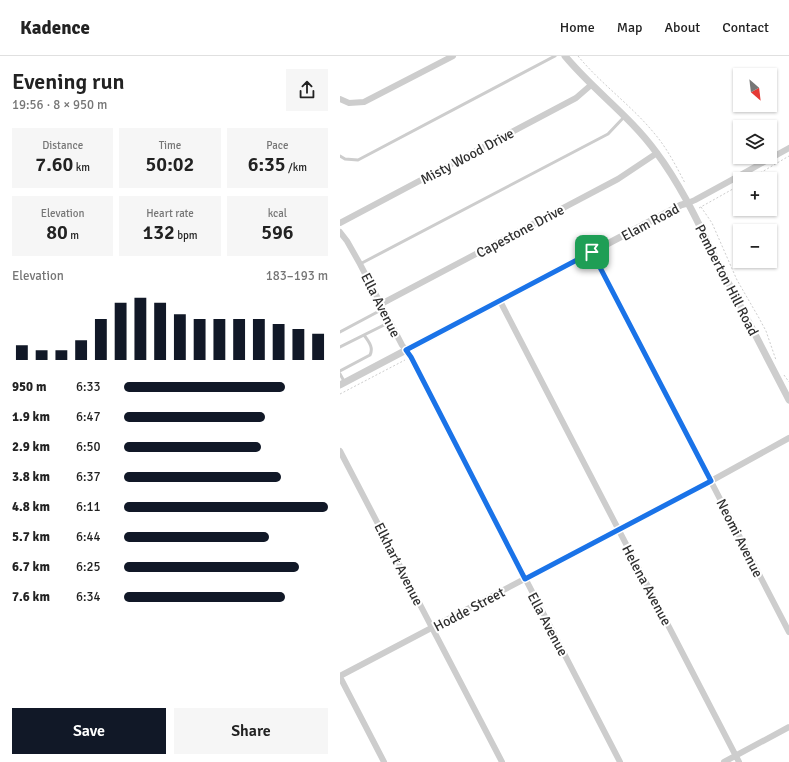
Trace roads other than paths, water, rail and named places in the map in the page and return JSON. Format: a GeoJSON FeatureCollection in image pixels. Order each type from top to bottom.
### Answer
{"type":"FeatureCollection","features":[{"type":"Feature","properties":{"kind":"street"},"geometry":{"type":"LineString","coordinates":[[340,99],[349,103],[364,102],[452,56]]}},
{"type":"Feature","properties":{"kind":"street","name":"Pemberton Hill Road"},"geometry":{"type":"LineString","coordinates":[[564,56],[591,85],[625,116],[657,153],[688,203],[789,400]]}},
{"type":"Feature","properties":{"kind":"street","name":"Misty Wood Drive"},"geometry":{"type":"LineString","coordinates":[[340,223],[576,98],[591,85]]}},
{"type":"Feature","properties":{"kind":"street","name":"Elam Road"},"geometry":{"type":"LineString","coordinates":[[342,384],[681,205],[695,200],[789,148]]}},
{"type":"Feature","properties":{"kind":"street","name":"Capestone Drive"},"geometry":{"type":"LineString","coordinates":[[382,306],[618,179],[657,153]]}},
{"type":"Feature","properties":{"kind":"street","name":"Ella Avenue"},"geometry":{"type":"LineString","coordinates":[[340,232],[360,264],[402,345],[414,364],[620,762]]}},
{"type":"Feature","properties":{"kind":"street","name":"Neomi Avenue"},"geometry":{"type":"LineString","coordinates":[[592,252],[789,632]]}},
{"type":"Feature","properties":{"kind":"street","name":"Helena Avenue"},"geometry":{"type":"LineString","coordinates":[[500,301],[739,762]]}},
{"type":"Feature","properties":{"kind":"street","name":"Hodde Street"},"geometry":{"type":"LineString","coordinates":[[340,677],[711,481],[789,438]]}},
{"type":"Feature","properties":{"kind":"street","name":"Elkhart Avenue"},"geometry":{"type":"LineString","coordinates":[[340,451],[502,762]]}},
{"type":"Feature","properties":{"kind":"street"},"geometry":{"type":"LineString","coordinates":[[340,677],[384,762]]}},
{"type":"Feature","properties":{"kind":"street"},"geometry":{"type":"LineString","coordinates":[[724,762],[789,727]]}},
{"type":"Feature","properties":{"kind":"lane"},"geometry":{"type":"LineString","coordinates":[[340,156],[345,159],[358,160],[555,56]]}},
{"type":"Feature","properties":{"kind":"lane"},"geometry":{"type":"LineString","coordinates":[[360,264],[608,134],[625,116]]}},
{"type":"Feature","properties":{"kind":"lane"},"geometry":{"type":"LineString","coordinates":[[340,332],[382,306]]}},
{"type":"Feature","properties":{"kind":"lane"},"geometry":{"type":"LineString","coordinates":[[340,347],[390,322]]}},
{"type":"Feature","properties":{"kind":"lane"},"geometry":{"type":"LineString","coordinates":[[340,371],[370,355],[372,351],[371,347],[364,335]]}},
{"type":"Feature","properties":{"kind":"lane"},"geometry":{"type":"LineString","coordinates":[[340,374],[342,384]]}}]}
